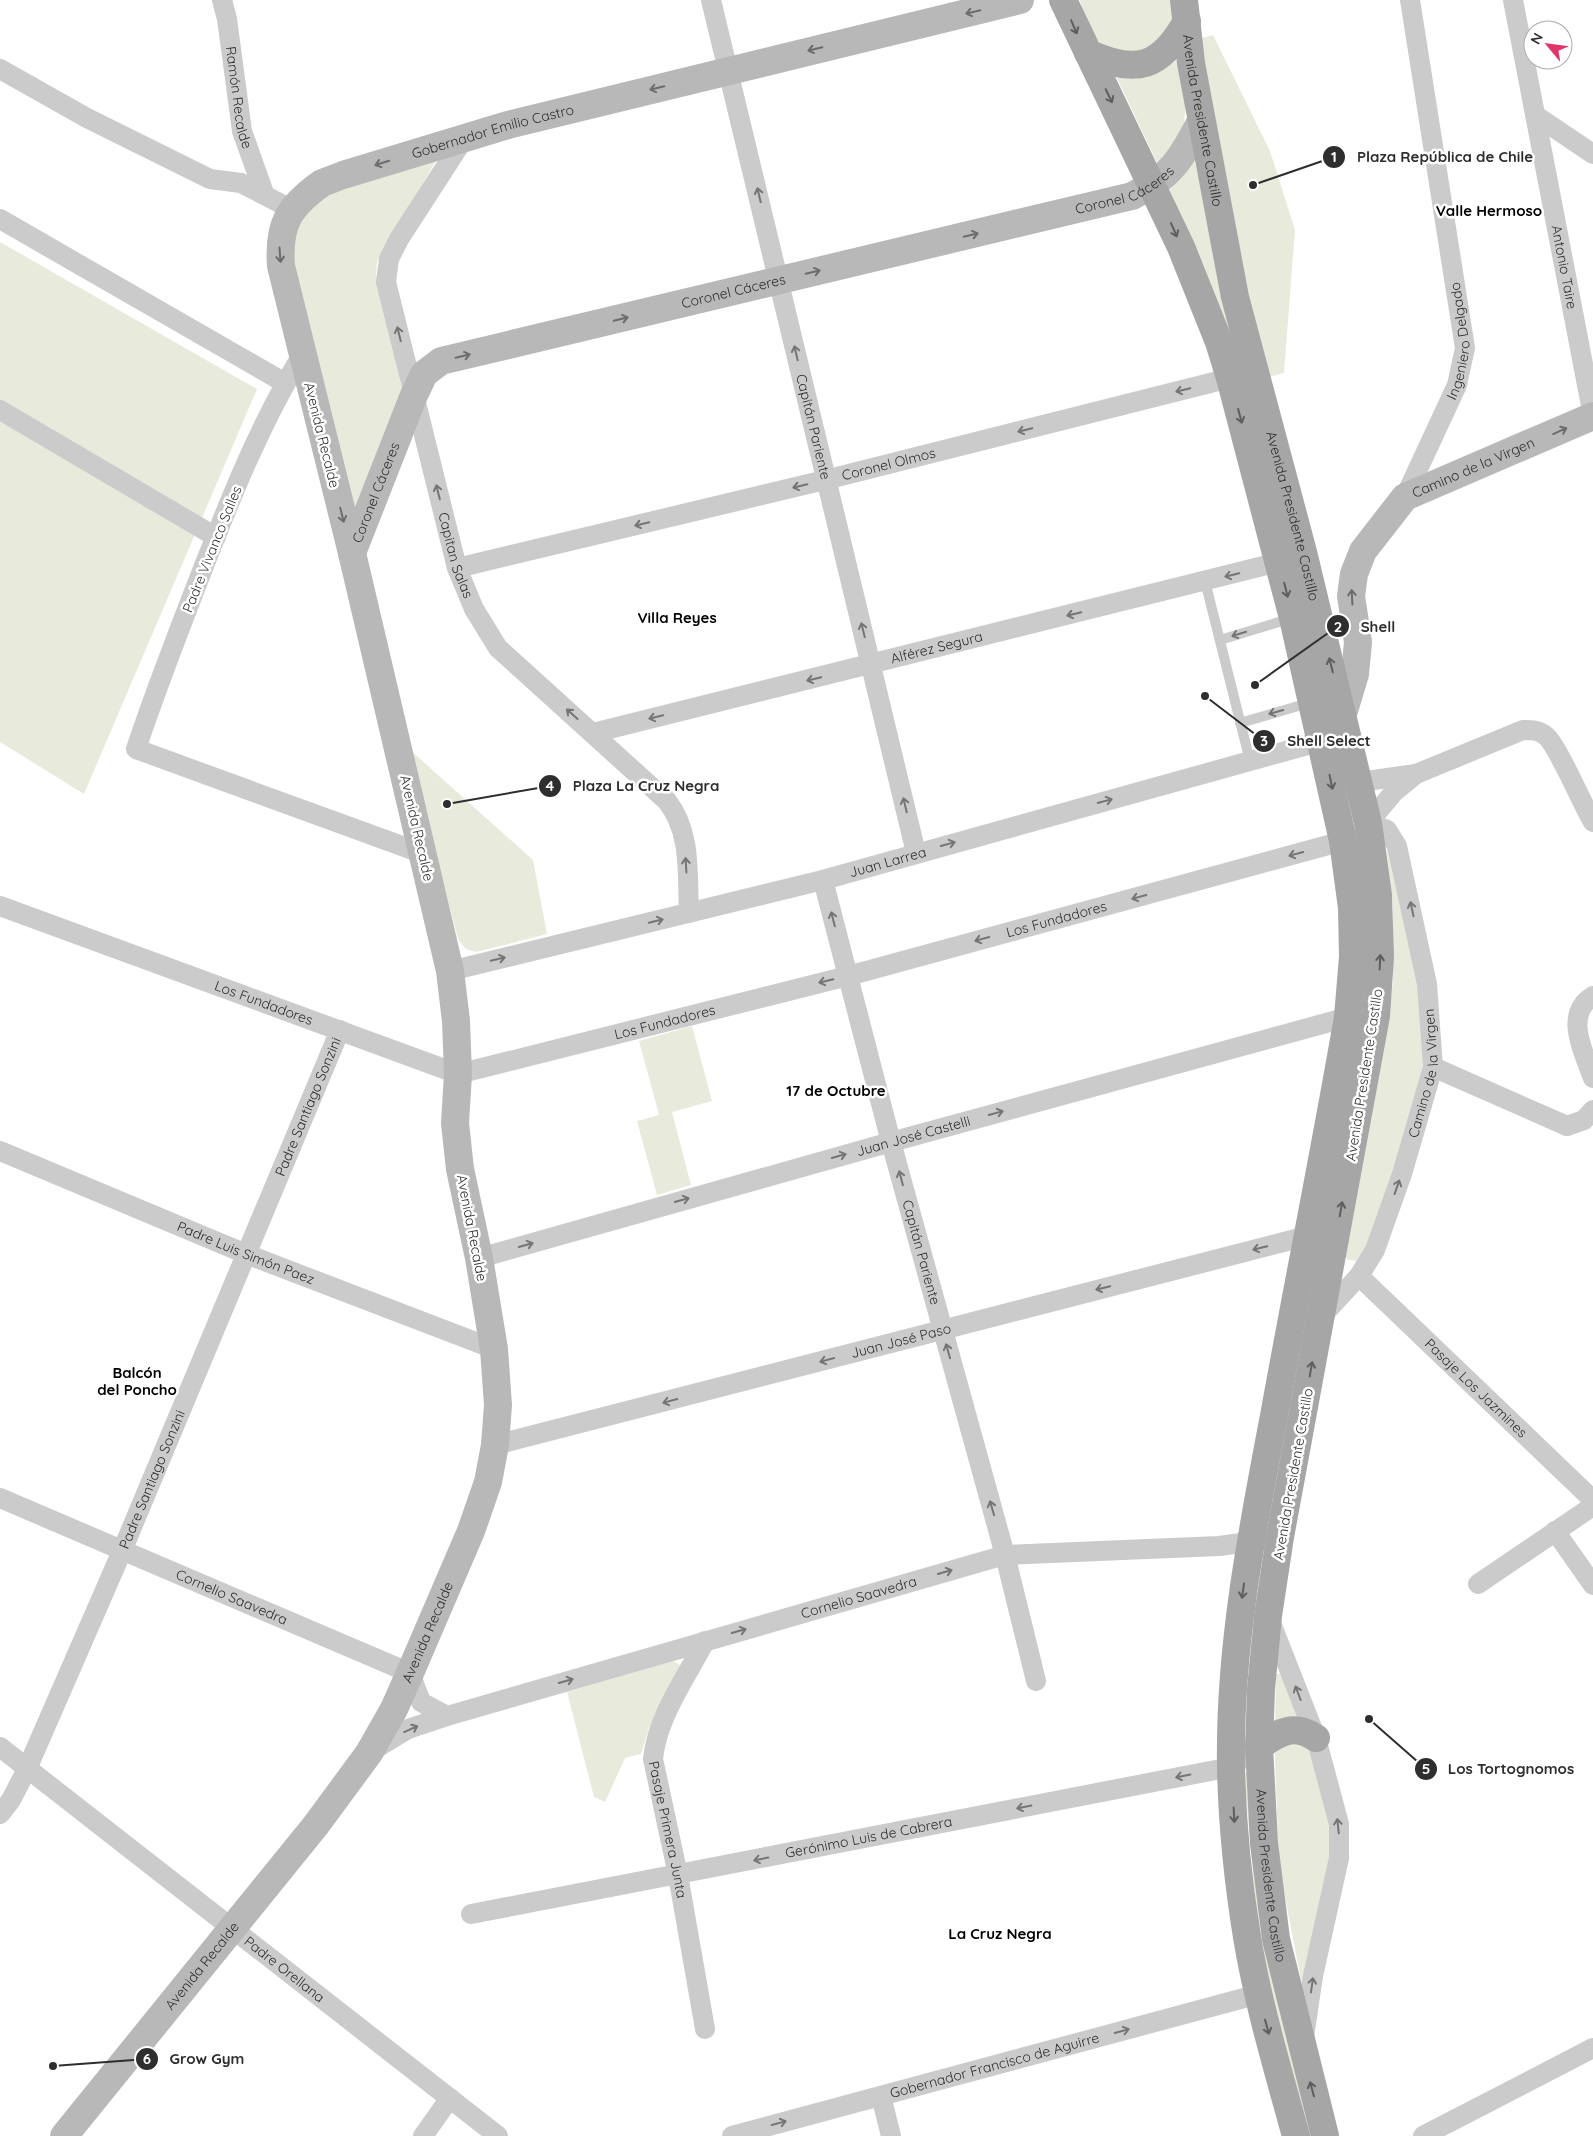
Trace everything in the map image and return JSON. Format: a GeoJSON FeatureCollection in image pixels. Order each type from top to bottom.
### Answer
{"type":"FeatureCollection","features":[{"type":"Feature","properties":{"kind":"main road","name":"Avenida Presidente Castillo"},"geometry":{"type":"LineString","coordinates":[[1063,0],[1154,186],[1208,316],[1230,378],[1279,562],[1322,741],[1343,841],[1352,908],[1353,957],[1348,1017],[1250,1542],[1237,1638],[1231,1766],[1235,1843],[1247,1937],[1258,1994],[1296,2136]]}},
{"type":"Feature","properties":{"kind":"main road","name":"Avenida Presidente Castillo"},"geometry":{"type":"LineString","coordinates":[[1185,11],[1191,63],[1234,297],[1343,714],[1368,823],[1378,904],[1380,957],[1376,1016],[1280,1537],[1268,1616],[1261,1689],[1259,1746],[1264,1843],[1276,1939],[1302,2051],[1325,2136]]}},
{"type":"Feature","properties":{"kind":"main road"},"geometry":{"type":"LineString","coordinates":[[1088,52],[1110,63],[1123,65],[1137,65],[1151,61],[1166,52],[1177,39],[1185,11]]}},
{"type":"Feature","properties":{"kind":"main road"},"geometry":{"type":"LineString","coordinates":[[1259,1746],[1278,1734],[1296,1729],[1307,1732],[1316,1738]]}},
{"type":"Feature","properties":{"kind":"street","name":"Ramón Recalde"},"geometry":{"type":"LineString","coordinates":[[222,0],[227,19],[242,131],[264,193]]}},
{"type":"Feature","properties":{"kind":"street","name":"Capitán Pariente"},"geometry":{"type":"LineString","coordinates":[[711,0],[916,853]]}},
{"type":"Feature","properties":{"kind":"street","name":"Gobernador Emilio Castro"},"geometry":{"type":"LineString","coordinates":[[291,209],[304,195],[322,183],[465,137],[729,70],[1020,0]]}},
{"type":"Feature","properties":{"kind":"street","name":"Ingeniero Delgado"},"geometry":{"type":"LineString","coordinates":[[1405,497],[1456,385],[1465,348],[1410,0]]}},
{"type":"Feature","properties":{"kind":"street","name":"Antonio Taire"},"geometry":{"type":"LineString","coordinates":[[1513,0],[1593,416]]}},
{"type":"Feature","properties":{"kind":"street"},"geometry":{"type":"LineString","coordinates":[[0,69],[87,118],[210,179],[242,183],[291,209]]}},
{"type":"Feature","properties":{"kind":"street"},"geometry":{"type":"LineString","coordinates":[[1535,115],[1593,154]]}},
{"type":"Feature","properties":{"kind":"street","name":"Coronel Cáceres"},"geometry":{"type":"LineString","coordinates":[[352,553],[414,395],[424,374],[441,362],[1132,196],[1154,186],[1183,157],[1201,121]]}},
{"type":"Feature","properties":{"kind":"street","name":"Capitan Salas"},"geometry":{"type":"LineString","coordinates":[[465,137],[399,239],[389,259],[386,282],[457,568],[474,609],[498,648],[667,801],[678,815],[684,833],[689,913]]}},
{"type":"Feature","properties":{"kind":"street","name":"Avenida Recalde"},"geometry":{"type":"LineString","coordinates":[[64,2136],[316,1825],[368,1753],[394,1708],[471,1531],[488,1482],[495,1445],[498,1405],[494,1349],[479,1258],[460,1169],[455,1124],[458,1074],[456,1021],[450,971],[424,854],[280,259],[279,244],[284,223],[291,209]]}},
{"type":"Feature","properties":{"kind":"street"},"geometry":{"type":"LineString","coordinates":[[0,219],[285,383]]}},
{"type":"Feature","properties":{"kind":"street","name":"Padre Vivanco Salles"},"geometry":{"type":"LineString","coordinates":[[302,355],[268,414],[216,536],[152,699],[136,749],[424,854]]}},
{"type":"Feature","properties":{"kind":"street","name":"Coronel Olmos"},"geometry":{"type":"LineString","coordinates":[[457,568],[825,480],[1230,378]]}},
{"type":"Feature","properties":{"kind":"street"},"geometry":{"type":"LineString","coordinates":[[0,410],[216,536]]}},
{"type":"Feature","properties":{"kind":"street","name":"Camino de la Virgen"},"geometry":{"type":"LineString","coordinates":[[1343,714],[1355,674],[1358,642],[1351,596],[1354,574],[1363,552],[1405,497],[1593,416]]}},
{"type":"Feature","properties":{"kind":"street","name":"Alférez Segura"},"geometry":{"type":"LineString","coordinates":[[593,733],[1279,562]]}},
{"type":"Feature","properties":{"kind":"street"},"geometry":{"type":"LineString","coordinates":[[1359,782],[1416,774],[1524,730],[1540,732],[1553,744],[1588,801],[1593,822]]}},
{"type":"Feature","properties":{"kind":"street","name":"Juan Larrea"},"geometry":{"type":"LineString","coordinates":[[450,971],[824,880],[1322,741]]}},
{"type":"Feature","properties":{"kind":"street"},"geometry":{"type":"LineString","coordinates":[[1368,823],[1394,792],[1416,774]]}},
{"type":"Feature","properties":{"kind":"street","name":"Camino de la Virgen"},"geometry":{"type":"LineString","coordinates":[[1320,1317],[1359,1276],[1375,1250],[1402,1174],[1433,1067],[1427,984],[1397,846],[1387,830],[1368,823]]}},
{"type":"Feature","properties":{"kind":"street","name":"Los Fundadores"},"geometry":{"type":"LineString","coordinates":[[0,906],[47,925],[458,1074],[848,976],[1343,841]]}},
{"type":"Feature","properties":{"kind":"street","name":"Capitán Pariente"},"geometry":{"type":"LineString","coordinates":[[824,880],[891,1142],[1005,1555],[1036,1681]]}},
{"type":"Feature","properties":{"kind":"street"},"geometry":{"type":"LineString","coordinates":[[1593,996],[1579,1011],[1576,1026],[1593,1078]]}},
{"type":"Feature","properties":{"kind":"street","name":"Juan José Castelli"},"geometry":{"type":"LineString","coordinates":[[479,1258],[891,1142],[1348,1017]]}},
{"type":"Feature","properties":{"kind":"street","name":"Padre Santiago Sonzini"},"geometry":{"type":"LineString","coordinates":[[0,1814],[11,1800],[27,1769],[122,1551],[340,1030]]}},
{"type":"Feature","properties":{"kind":"street"},"geometry":{"type":"LineString","coordinates":[[1433,1067],[1567,1126],[1584,1120],[1593,1110]]}},
{"type":"Feature","properties":{"kind":"street","name":"Padre Luis Simón Paez"},"geometry":{"type":"LineString","coordinates":[[0,1150],[246,1254],[494,1349]]}},
{"type":"Feature","properties":{"kind":"street","name":"Juan José Paso"},"geometry":{"type":"LineString","coordinates":[[495,1445],[1307,1236]]}},
{"type":"Feature","properties":{"kind":"street","name":"Pasaje Los Jazmines"},"geometry":{"type":"LineString","coordinates":[[1359,1276],[1593,1500]]}},
{"type":"Feature","properties":{"kind":"street","name":"Cornelio Saavedra"},"geometry":{"type":"LineString","coordinates":[[0,1498],[410,1673]]}},
{"type":"Feature","properties":{"kind":"street"},"geometry":{"type":"LineString","coordinates":[[1478,1584],[1593,1506]]}},
{"type":"Feature","properties":{"kind":"street"},"geometry":{"type":"LineString","coordinates":[[1555,1531],[1593,1585]]}},
{"type":"Feature","properties":{"kind":"street","name":"Cornelio Saavedra"},"geometry":{"type":"LineString","coordinates":[[368,1753],[408,1729],[446,1716],[1005,1555],[1219,1546],[1280,1537]]}},
{"type":"Feature","properties":{"kind":"street"},"geometry":{"type":"LineString","coordinates":[[1268,1616],[1316,1738],[1339,1824],[1339,1858],[1313,1976],[1302,2051]]}},
{"type":"Feature","properties":{"kind":"street","name":"Pasaje Primera Junta"},"geometry":{"type":"LineString","coordinates":[[705,1641],[655,1741],[653,1758],[678,1875],[705,2029]]}},
{"type":"Feature","properties":{"kind":"street"},"geometry":{"type":"LineString","coordinates":[[410,1673],[421,1702],[446,1716]]}},
{"type":"Feature","properties":{"kind":"street","name":"Gerónimo Luis de Cabrera"},"geometry":{"type":"LineString","coordinates":[[472,1914],[1231,1766],[1259,1746]]}},
{"type":"Feature","properties":{"kind":"street","name":"Padre Orellana"},"geometry":{"type":"LineString","coordinates":[[0,1747],[234,1927],[498,2136]]}},
{"type":"Feature","properties":{"kind":"street","name":"Gobernador Francisco de Aguirre"},"geometry":{"type":"LineString","coordinates":[[732,2136],[1258,1994]]}},
{"type":"Feature","properties":{"kind":"street"},"geometry":{"type":"LineString","coordinates":[[1424,2136],[1593,2048]]}},
{"type":"Feature","properties":{"kind":"street"},"geometry":{"type":"LineString","coordinates":[[881,2096],[891,2136]]}},
{"type":"Feature","properties":{"kind":"street"},"geometry":{"type":"LineString","coordinates":[[423,2136],[450,2098]]}},
{"type":"Feature","properties":{"kind":"lane"},"geometry":{"type":"LineString","coordinates":[[1205,581],[1250,761]]}},
{"type":"Feature","properties":{"kind":"lane"},"geometry":{"type":"LineString","coordinates":[[1220,640],[1293,618]]}},
{"type":"Feature","properties":{"kind":"lane"},"geometry":{"type":"LineString","coordinates":[[1240,723],[1313,702]]}},
{"type":"Feature","properties":{"kind":"shaded area"},"geometry":{"type":"Polygon","coordinates":[[[1080,0],[1172,0],[1172,21],[1166,35],[1153,45],[1135,55],[1120,53],[1105,47],[1095,36],[1087,22],[1080,0]]]}},
{"type":"Feature","properties":{"kind":"shaded area"},"geometry":{"type":"Polygon","coordinates":[[[1213,35],[1270,151],[1295,230],[1284,373],[1268,377],[1247,297],[1199,39],[1213,35]]]}},
{"type":"Feature","properties":{"kind":"shaded area"},"geometry":{"type":"Polygon","coordinates":[[[1180,59],[1186,100],[1184,125],[1159,167],[1116,76],[1151,75],[1180,59]]]}},
{"type":"Feature","properties":{"kind":"shaded area"},"geometry":{"type":"Polygon","coordinates":[[[441,152],[377,262],[376,275],[404,398],[359,509],[354,508],[291,251],[300,220],[322,196],[441,152]]]}},
{"type":"Feature","properties":{"kind":"shaded area"},"geometry":{"type":"Polygon","coordinates":[[[1194,158],[1235,338],[1357,813],[1369,935],[1361,1039],[1271,1519],[1267,1520],[1364,894],[1351,814],[1308,636],[1229,339],[1168,186],[1194,158]]]}},
{"type":"Feature","properties":{"kind":"shaded area"},"geometry":{"type":"Polygon","coordinates":[[[0,242],[257,389],[84,794],[0,742],[0,242]]]}},
{"type":"Feature","properties":{"kind":"shaded area"},"geometry":{"type":"Polygon","coordinates":[[[409,749],[533,860],[547,934],[476,952],[466,949],[458,939],[409,749]]]}},
{"type":"Feature","properties":{"kind":"shaded area"},"geometry":{"type":"Polygon","coordinates":[[[1389,840],[1418,988],[1423,1045],[1422,1077],[1395,1172],[1367,1251],[1358,1261],[1348,1260],[1344,1256],[1393,984],[1393,907],[1386,845],[1389,840]]]}},
{"type":"Feature","properties":{"kind":"shaded area"},"geometry":{"type":"Polygon","coordinates":[[[692,1026],[712,1101],[672,1112],[691,1185],[657,1195],[637,1121],[659,1115],[639,1041],[692,1026]]]}},
{"type":"Feature","properties":{"kind":"shaded area"},"geometry":{"type":"Polygon","coordinates":[[[673,1661],[680,1665],[680,1670],[649,1728],[641,1754],[625,1758],[605,1802],[594,1797],[567,1692],[673,1661]]]}},
{"type":"Feature","properties":{"kind":"shaded area"},"geometry":{"type":"Polygon","coordinates":[[[1276,1674],[1280,1674],[1301,1718],[1275,1722],[1276,1674]]]}},
{"type":"Feature","properties":{"kind":"shaded area"},"geometry":{"type":"Polygon","coordinates":[[[1293,1739],[1311,1749],[1331,1830],[1331,1857],[1302,1985],[1279,1866],[1275,1761],[1275,1751],[1293,1739]]]}},
{"type":"Feature","properties":{"kind":"shaded area"},"geometry":{"type":"Polygon","coordinates":[[[1249,1769],[1314,2136],[1306,2136],[1259,1940],[1244,1775],[1249,1769]]]}},
{"type":"Feature","properties":{"kind":"place","name":"Plaza República de Chile"},"geometry":{"type":"Point","coordinates":[1253,185]}},
{"type":"Feature","properties":{"kind":"place","name":"Shell"},"geometry":{"type":"Point","coordinates":[1255,685]}},
{"type":"Feature","properties":{"kind":"place","name":"Shell Select"},"geometry":{"type":"Point","coordinates":[1205,696]}},
{"type":"Feature","properties":{"kind":"place","name":"Plaza La Cruz Negra"},"geometry":{"type":"Point","coordinates":[447,804]}},
{"type":"Feature","properties":{"kind":"place","name":"Los Tortognomos"},"geometry":{"type":"Point","coordinates":[1369,1719]}},
{"type":"Feature","properties":{"kind":"place","name":"Grow Gym"},"geometry":{"type":"Point","coordinates":[53,2066]}},
{"type":"Feature","properties":{"kind":"district","name":"Valle Hermoso"},"geometry":{"type":"Point","coordinates":[1489,210]}},
{"type":"Feature","properties":{"kind":"district","name":"Villa Reyes"},"geometry":{"type":"Point","coordinates":[677,617]}},
{"type":"Feature","properties":{"kind":"district","name":"17 de Octubre"},"geometry":{"type":"Point","coordinates":[836,1090]}},
{"type":"Feature","properties":{"kind":"district","name":"Balcón del Poncho"},"geometry":{"type":"Point","coordinates":[137,1380]}},
{"type":"Feature","properties":{"kind":"district","name":"La Cruz Negra"},"geometry":{"type":"Point","coordinates":[1000,1933]}}]}
